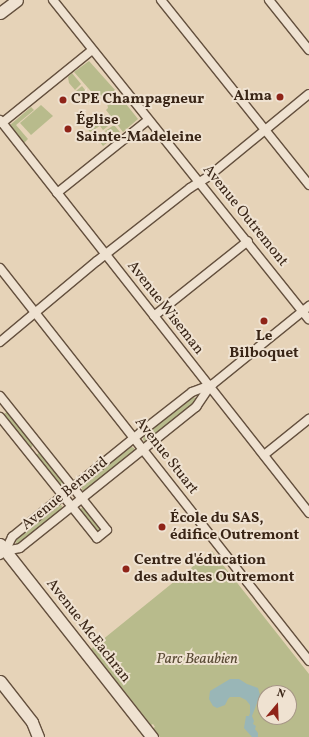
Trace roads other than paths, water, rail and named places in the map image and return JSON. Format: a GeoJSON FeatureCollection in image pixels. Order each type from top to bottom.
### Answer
{"type":"FeatureCollection","features":[{"type":"Feature","properties":{"kind":"street"},"geometry":{"type":"LineString","coordinates":[[0,13],[17,0]]}},
{"type":"Feature","properties":{"kind":"street","name":"Avenue Outremont"},"geometry":{"type":"LineString","coordinates":[[53,0],[148,120],[248,242],[306,309],[309,319]]}},
{"type":"Feature","properties":{"kind":"street"},"geometry":{"type":"LineString","coordinates":[[161,0],[309,184]]}},
{"type":"Feature","properties":{"kind":"street"},"geometry":{"type":"LineString","coordinates":[[270,0],[309,50]]}},
{"type":"Feature","properties":{"kind":"street"},"geometry":{"type":"LineString","coordinates":[[1,122],[92,50]]}},
{"type":"Feature","properties":{"kind":"street"},"geometry":{"type":"LineString","coordinates":[[0,342],[106,255],[309,94]]}},
{"type":"Feature","properties":{"kind":"street"},"geometry":{"type":"LineString","coordinates":[[57,193],[148,120]]}},
{"type":"Feature","properties":{"kind":"street","name":"Avenue Wiseman"},"geometry":{"type":"LineString","coordinates":[[1,122],[309,513]]}},
{"type":"Feature","properties":{"kind":"street"},"geometry":{"type":"LineString","coordinates":[[154,316],[248,242]]}},
{"type":"Feature","properties":{"kind":"street","name":"Avenue Stuart"},"geometry":{"type":"LineString","coordinates":[[0,268],[309,661]]}},
{"type":"Feature","properties":{"kind":"street","name":"Avenue Bernard"},"geometry":{"type":"LineString","coordinates":[[2,550],[20,548],[196,407],[210,386],[306,309]]}},
{"type":"Feature","properties":{"kind":"street","name":"Avenue Bernard"},"geometry":{"type":"LineString","coordinates":[[2,550],[12,537],[192,392],[210,386]]}},
{"type":"Feature","properties":{"kind":"street"},"geometry":{"type":"LineString","coordinates":[[0,396],[107,530],[97,538],[0,417]]}},
{"type":"Feature","properties":{"kind":"street"},"geometry":{"type":"LineString","coordinates":[[264,455],[309,419]]}},
{"type":"Feature","properties":{"kind":"street","name":"Avenue McEachran"},"geometry":{"type":"LineString","coordinates":[[2,550],[152,737]]}},
{"type":"Feature","properties":{"kind":"street"},"geometry":{"type":"LineString","coordinates":[[0,681],[32,722],[38,737]]}},
{"type":"Feature","properties":{"kind":"water"},"geometry":{"type":"Polygon","coordinates":[[[230,679],[239,679],[257,688],[257,703],[252,716],[254,721],[253,724],[256,726],[255,729],[258,733],[258,737],[252,737],[244,728],[246,716],[249,716],[250,713],[250,705],[246,700],[240,697],[230,697],[225,705],[217,708],[213,706],[209,699],[210,691],[230,679]]]}},
{"type":"Feature","properties":{"kind":"place","name":"Alma"},"geometry":{"type":"Point","coordinates":[280,97]}},
{"type":"Feature","properties":{"kind":"place","name":"CPE Champagneur"},"geometry":{"type":"Point","coordinates":[63,100]}},
{"type":"Feature","properties":{"kind":"place","name":"Église Sainte-Madeleine"},"geometry":{"type":"Point","coordinates":[68,129]}},
{"type":"Feature","properties":{"kind":"place","name":"Le Bilboquet"},"geometry":{"type":"Point","coordinates":[264,321]}},
{"type":"Feature","properties":{"kind":"place","name":"École du SAS, édifice Outremont"},"geometry":{"type":"Point","coordinates":[162,527]}},
{"type":"Feature","properties":{"kind":"place","name":"Centre d'éducation des adultes Outremont"},"geometry":{"type":"Point","coordinates":[126,569]}},
{"type":"Feature","properties":{"kind":"park label","name":"Parc Beaubien"},"geometry":{"type":"Point","coordinates":[197,660]}}]}
